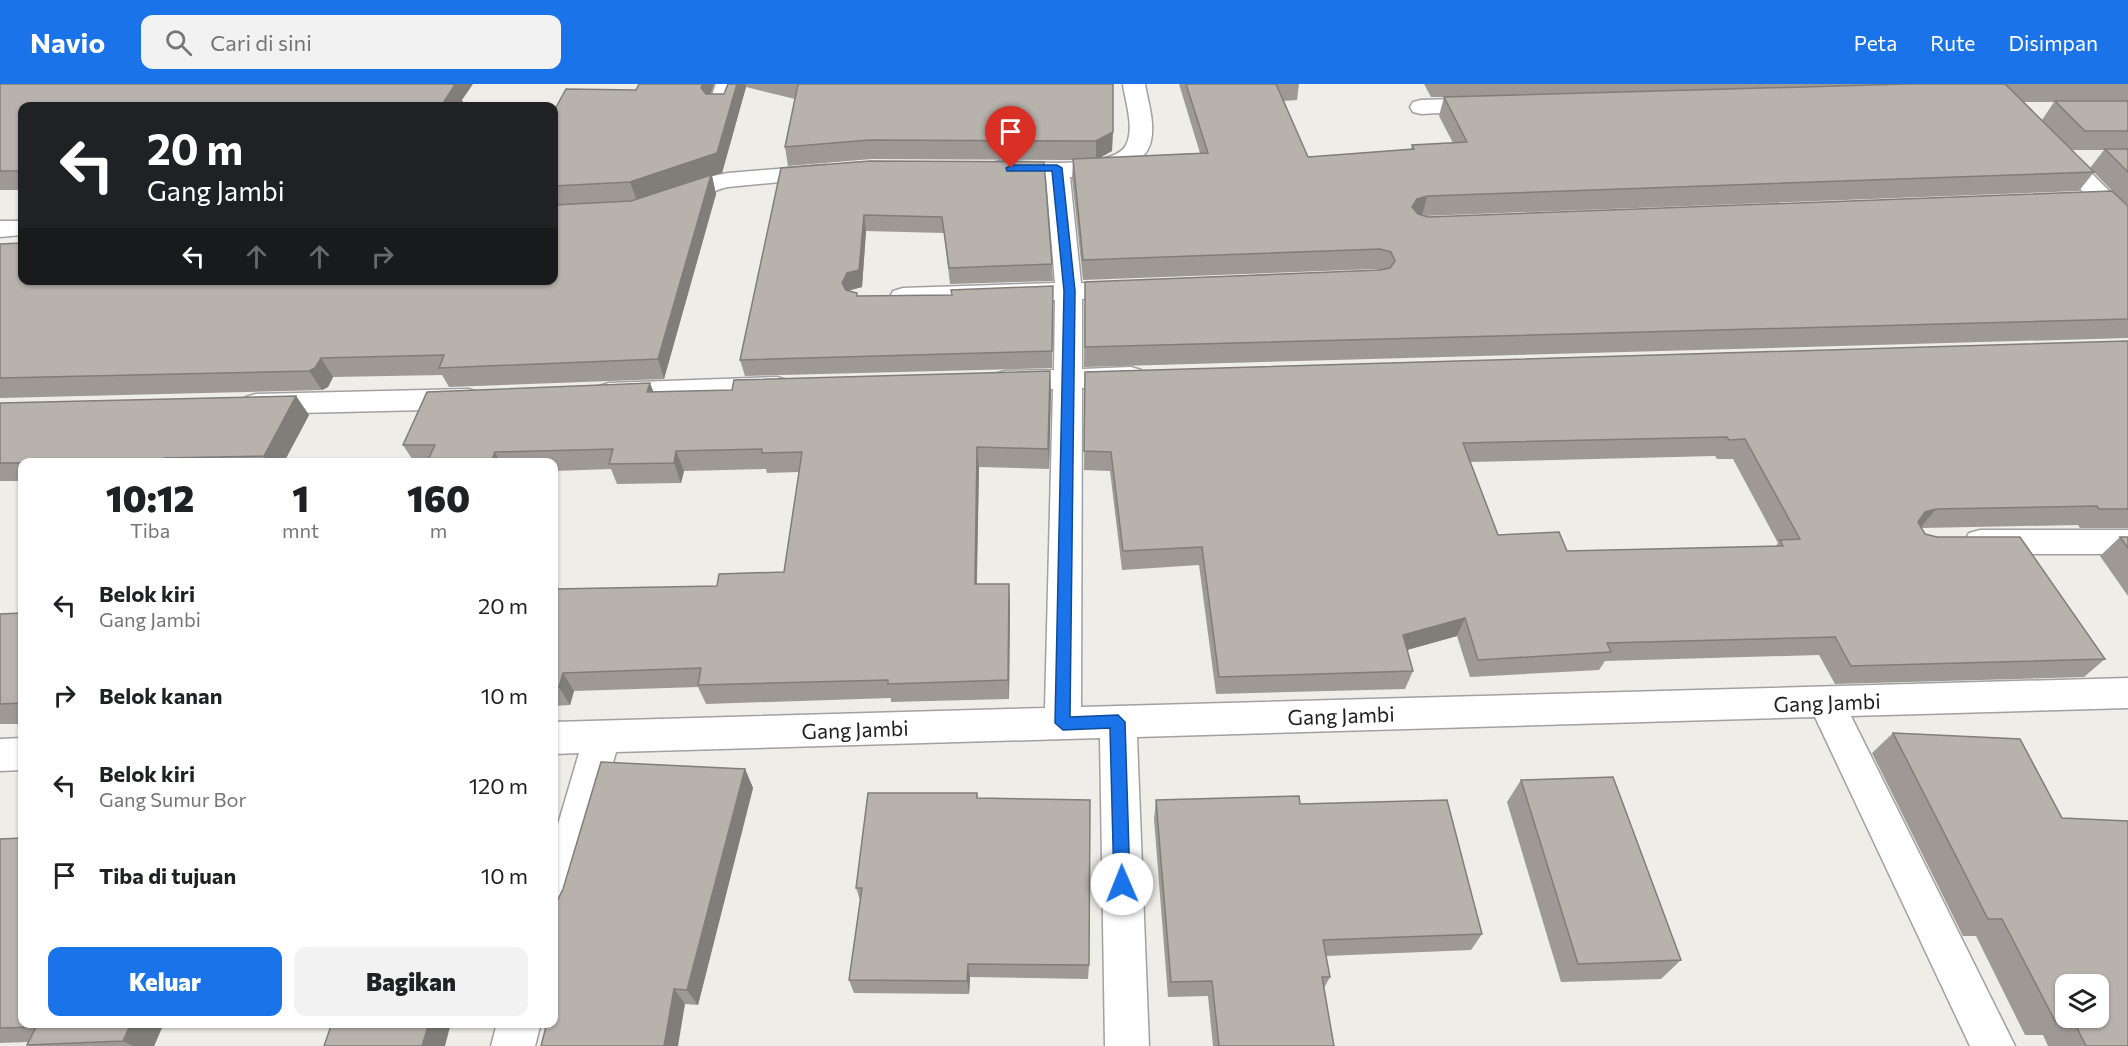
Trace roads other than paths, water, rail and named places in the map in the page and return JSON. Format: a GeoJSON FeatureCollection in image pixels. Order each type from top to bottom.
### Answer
{"type":"FeatureCollection","features":[{"type":"Feature","properties":{"kind":"street"},"geometry":{"type":"LineString","coordinates":[[719,106],[727,84]]}},
{"type":"Feature","properties":{"kind":"street"},"geometry":{"type":"LineString","coordinates":[[976,168],[1098,169],[1131,156],[1137,148],[1140,132],[1134,84]]}},
{"type":"Feature","properties":{"kind":"street"},"geometry":{"type":"LineString","coordinates":[[1986,89],[2017,111],[2128,224]]}},
{"type":"Feature","properties":{"kind":"street"},"geometry":{"type":"LineString","coordinates":[[1421,107],[1505,105]]}},
{"type":"Feature","properties":{"kind":"street"},"geometry":{"type":"LineString","coordinates":[[2017,111],[2050,111]]}},
{"type":"Feature","properties":{"kind":"street"},"geometry":{"type":"LineString","coordinates":[[2064,159],[2096,159]]}},
{"type":"Feature","properties":{"kind":"street"},"geometry":{"type":"LineString","coordinates":[[1057,168],[1069,291],[1063,723]]}},
{"type":"Feature","properties":{"kind":"street"},"geometry":{"type":"LineString","coordinates":[[647,208],[707,184],[850,170]]}},
{"type":"Feature","properties":{"kind":"street"},"geometry":{"type":"LineString","coordinates":[[2068,201],[2104,200]]}},
{"type":"Feature","properties":{"kind":"street"},"geometry":{"type":"LineString","coordinates":[[0,229],[18,228]]}},
{"type":"Feature","properties":{"kind":"street"},"geometry":{"type":"LineString","coordinates":[[872,298],[1116,290]]}},
{"type":"Feature","properties":{"kind":"street"},"geometry":{"type":"LineString","coordinates":[[974,382],[1162,376]]}},
{"type":"Feature","properties":{"kind":"street"},"geometry":{"type":"LineString","coordinates":[[587,394],[809,386]]}},
{"type":"Feature","properties":{"kind":"street"},"geometry":{"type":"LineString","coordinates":[[224,405],[496,398]]}},
{"type":"Feature","properties":{"kind":"street"},"geometry":{"type":"LineString","coordinates":[[1955,542],[2128,542]]}},
{"type":"Feature","properties":{"kind":"street","name":"Gang Jambi"},"geometry":{"type":"LineString","coordinates":[[558,738],[2128,693]]}},
{"type":"Feature","properties":{"kind":"street"},"geometry":{"type":"LineString","coordinates":[[1826,702],[1993,1046]]}},
{"type":"Feature","properties":{"kind":"street"},"geometry":{"type":"LineString","coordinates":[[1118,722],[1126,1046]]}},
{"type":"Feature","properties":{"kind":"street"},"geometry":{"type":"LineString","coordinates":[[558,891],[602,736]]}},
{"type":"Feature","properties":{"kind":"street"},"geometry":{"type":"LineString","coordinates":[[0,755],[18,754]]}},
{"type":"Feature","properties":{"kind":"street"},"geometry":{"type":"LineString","coordinates":[[513,1046],[518,1028]]}}]}
